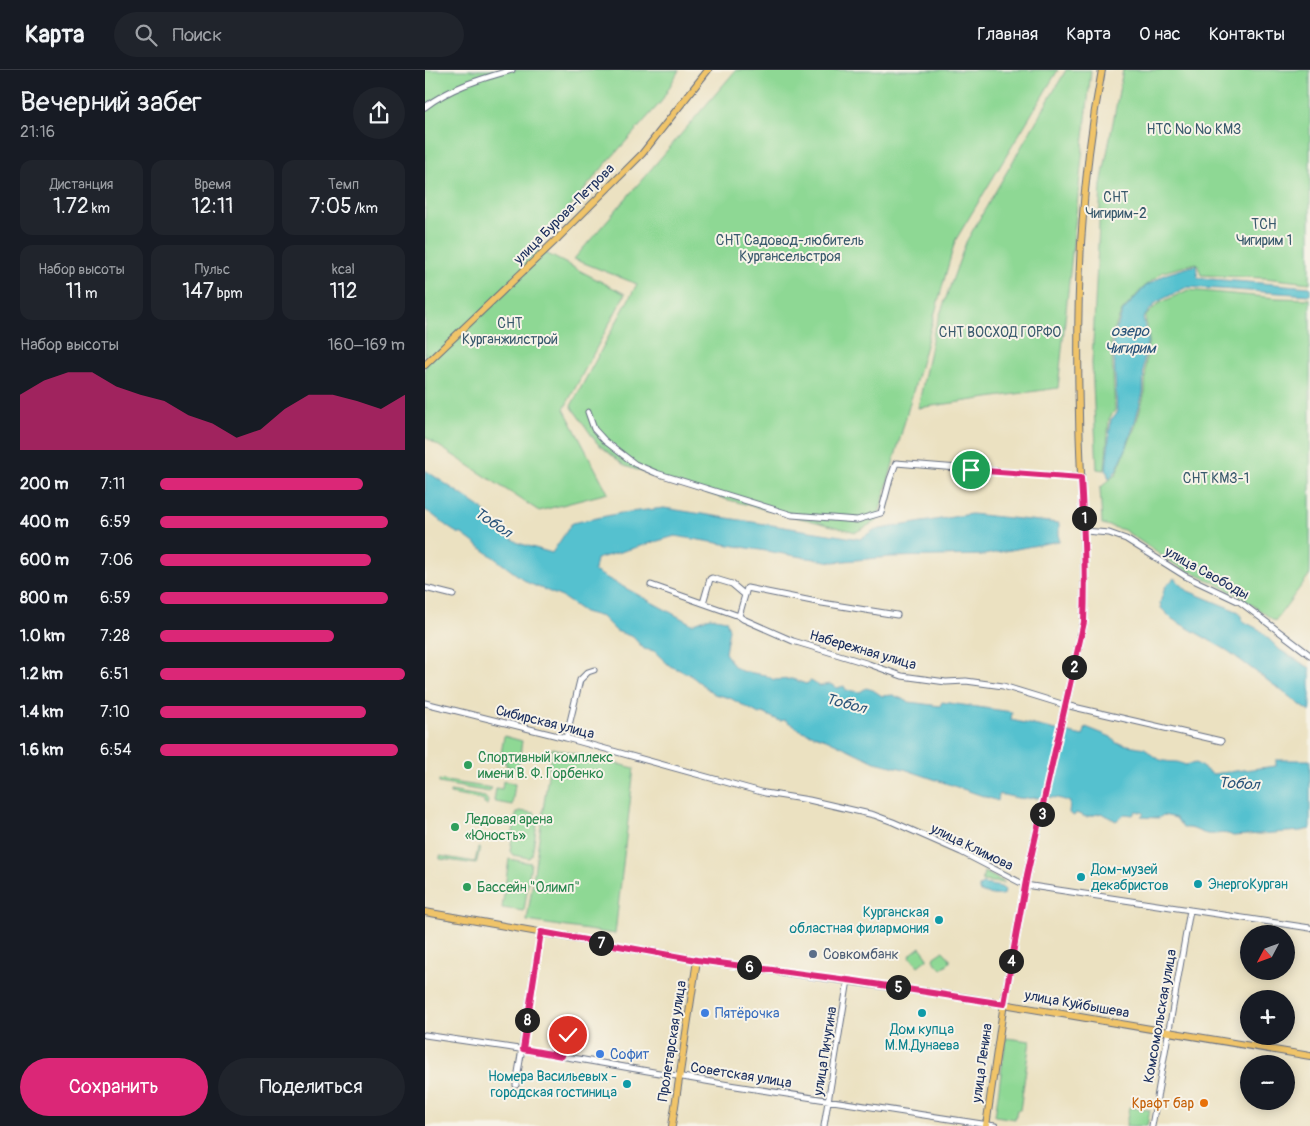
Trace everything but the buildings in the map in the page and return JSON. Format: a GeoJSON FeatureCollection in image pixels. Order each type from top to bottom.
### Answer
{"type":"FeatureCollection","features":[{"type":"Feature","properties":{"kind":"main road","name":"улица Бурова-Петрова"},"geometry":{"type":"LineString","coordinates":[[425,364],[558,238],[642,154],[708,70]]}},
{"type":"Feature","properties":{"kind":"main road","name":"улица Ленина"},"geometry":{"type":"LineString","coordinates":[[986,1125],[1004,1004],[1025,885],[1084,622],[1086,580],[1078,351],[1079,253],[1087,162],[1102,70]]}},
{"type":"Feature","properties":{"kind":"main road","name":"улица Куйбышева"},"geometry":{"type":"LineString","coordinates":[[425,912],[697,960],[848,980],[1004,1004],[1310,1056]]}},
{"type":"Feature","properties":{"kind":"main road","name":"Пролетарская улица"},"geometry":{"type":"LineString","coordinates":[[672,1126],[697,960]]}},
{"type":"Feature","properties":{"kind":"street"},"geometry":{"type":"LineString","coordinates":[[425,107],[435,99],[460,86],[512,70]]}},
{"type":"Feature","properties":{"kind":"street"},"geometry":{"type":"LineString","coordinates":[[588,412],[595,430],[605,441],[635,464],[679,480],[792,515],[857,520],[881,513],[896,463],[1081,478]]}},
{"type":"Feature","properties":{"kind":"street","name":"улица Свободы"},"geometry":{"type":"LineString","coordinates":[[1085,531],[1109,533],[1126,538],[1185,576],[1240,602],[1310,655]]}},
{"type":"Feature","properties":{"kind":"street"},"geometry":{"type":"LineString","coordinates":[[703,603],[710,579],[712,578],[732,584],[745,595]]}},
{"type":"Feature","properties":{"kind":"street","name":"Набережная улица"},"geometry":{"type":"LineString","coordinates":[[651,585],[739,616],[793,641],[902,676],[946,682],[966,681],[1003,686],[1065,705],[1221,741]]}},
{"type":"Feature","properties":{"kind":"street"},"geometry":{"type":"LineString","coordinates":[[425,588],[453,595]]}},
{"type":"Feature","properties":{"kind":"street"},"geometry":{"type":"LineString","coordinates":[[739,616],[747,588],[897,615]]}},
{"type":"Feature","properties":{"kind":"street"},"geometry":{"type":"LineString","coordinates":[[566,738],[580,680],[588,672],[594,670]]}},
{"type":"Feature","properties":{"kind":"street","name":"Сибирская улица"},"geometry":{"type":"LineString","coordinates":[[425,703],[566,738],[718,779]]}},
{"type":"Feature","properties":{"kind":"street","name":"улица Климова"},"geometry":{"type":"LineString","coordinates":[[718,779],[765,792],[851,809],[893,822],[961,852],[1025,885],[1310,928]]}},
{"type":"Feature","properties":{"kind":"street","name":"Комсомольская улица"},"geometry":{"type":"LineString","coordinates":[[1153,1126],[1190,910]]}},
{"type":"Feature","properties":{"kind":"street"},"geometry":{"type":"LineString","coordinates":[[516,1085],[541,932]]}},
{"type":"Feature","properties":{"kind":"street","name":"улица Пичугина"},"geometry":{"type":"LineString","coordinates":[[824,1126],[848,980]]}},
{"type":"Feature","properties":{"kind":"street","name":"Советская улица"},"geometry":{"type":"LineString","coordinates":[[425,1034],[995,1126]]}},
{"type":"Feature","properties":{"kind":"street"},"geometry":{"type":"LineString","coordinates":[[562,1056],[566,1035],[573,1036]]}},
{"type":"Feature","properties":{"kind":"green space","name":"СНТ Курганжилстрой"},"geometry":{"type":"Polygon","coordinates":[[[425,70],[679,70],[661,102],[603,167],[536,248],[625,294],[564,409],[608,493],[539,511],[425,437],[425,70]]]}},
{"type":"Feature","properties":{"kind":"green space","name":"СНТ Садовод-любитель Кургансельстроя"},"geometry":{"type":"Polygon","coordinates":[[[736,70],[1058,70],[955,241],[877,521],[856,532],[725,499],[625,466],[597,443],[571,406],[637,284],[574,259],[736,70]]]}},
{"type":"Feature","properties":{"kind":"green space","name":"СНТ ВОСХОД ГОРФО"},"geometry":{"type":"Polygon","coordinates":[[[1066,70],[1091,70],[1058,388],[918,408],[934,331],[966,242],[1066,70]]]}},
{"type":"Feature","properties":{"kind":"green space"},"geometry":{"type":"Polygon","coordinates":[[[1123,70],[1310,70],[1310,283],[1265,278],[1201,275],[1197,263],[1163,272],[1143,288],[1122,311],[1111,337],[1115,410],[1109,419],[1105,470],[1097,469],[1092,363],[1101,185],[1123,70]]]}},
{"type":"Feature","properties":{"kind":"green space","name":"СНТ КМЗ-1"},"geometry":{"type":"Polygon","coordinates":[[[1188,290],[1276,298],[1310,299],[1310,574],[1275,621],[1244,599],[1174,564],[1124,530],[1102,524],[1100,488],[1116,474],[1135,427],[1145,392],[1146,354],[1149,339],[1145,317],[1158,304],[1188,290]]]}},
{"type":"Feature","properties":{"kind":"green space"},"geometry":{"type":"Polygon","coordinates":[[[504,736],[522,741],[518,769],[506,766],[506,762],[501,762],[500,760],[504,736]]]}},
{"type":"Feature","properties":{"kind":"green space"},"geometry":{"type":"Polygon","coordinates":[[[552,748],[634,768],[615,934],[527,921],[552,748]]]}},
{"type":"Feature","properties":{"kind":"green space"},"geometry":{"type":"Polygon","coordinates":[[[439,780],[492,788],[489,792],[439,783],[439,780]]]}},
{"type":"Feature","properties":{"kind":"green space"},"geometry":{"type":"Polygon","coordinates":[[[503,781],[515,784],[512,805],[494,801],[496,788],[502,789],[503,781]]]}},
{"type":"Feature","properties":{"kind":"green space"},"geometry":{"type":"Polygon","coordinates":[[[450,791],[485,797],[488,801],[487,805],[484,804],[484,800],[450,794],[450,791]]]}},
{"type":"Feature","properties":{"kind":"green space"},"geometry":{"type":"Polygon","coordinates":[[[520,811],[534,813],[538,817],[532,855],[529,858],[513,855],[510,851],[516,814],[520,811]]]}},
{"type":"Feature","properties":{"kind":"green space"},"geometry":{"type":"Polygon","coordinates":[[[478,848],[480,848],[476,864],[440,859],[440,856],[475,862],[478,848]]]}},
{"type":"Feature","properties":{"kind":"green space"},"geometry":{"type":"Polygon","coordinates":[[[509,859],[531,863],[524,911],[502,908],[509,859]]]}},
{"type":"Feature","properties":{"kind":"green space"},"geometry":{"type":"Polygon","coordinates":[[[984,872],[1004,882],[982,881],[984,872]]]}},
{"type":"Feature","properties":{"kind":"green space"},"geometry":{"type":"Polygon","coordinates":[[[920,947],[927,956],[927,959],[918,966],[910,957],[920,947]]]}},
{"type":"Feature","properties":{"kind":"green space"},"geometry":{"type":"Polygon","coordinates":[[[943,951],[950,959],[950,962],[941,969],[933,960],[934,957],[943,951]]]}},
{"type":"Feature","properties":{"kind":"green space"},"geometry":{"type":"Polygon","coordinates":[[[1006,1038],[1030,1041],[1020,1110],[1017,1110],[1015,1119],[995,1116],[1006,1038]]]}},
{"type":"Feature","properties":{"kind":"green space"},"geometry":{"type":"Polygon","coordinates":[[[1129,1107],[1150,1110],[1147,1126],[1126,1126],[1129,1107]]]}},
{"type":"Feature","properties":{"kind":"water","name":"озеро Чигирим"},"geometry":{"type":"Polygon","coordinates":[[[1196,265],[1198,278],[1310,287],[1310,295],[1187,287],[1157,302],[1143,318],[1148,339],[1144,356],[1143,393],[1125,451],[1116,471],[1109,479],[1106,469],[1111,419],[1117,414],[1113,338],[1123,311],[1145,287],[1166,274],[1196,265]]]}},
{"type":"Feature","properties":{"kind":"water","name":"Тобол"},"geometry":{"type":"Polygon","coordinates":[[[425,470],[480,507],[499,529],[518,543],[552,553],[572,523],[621,513],[664,508],[860,539],[874,530],[971,514],[1059,523],[1059,541],[984,555],[890,557],[833,562],[675,536],[596,559],[594,571],[692,624],[710,617],[726,620],[729,629],[725,653],[734,666],[741,671],[765,675],[774,680],[792,679],[806,684],[811,681],[819,686],[830,684],[837,688],[844,686],[846,690],[860,692],[866,688],[882,696],[893,695],[909,702],[940,706],[942,702],[1012,712],[1011,720],[1083,736],[1086,727],[1111,737],[1116,743],[1145,748],[1159,759],[1168,762],[1177,762],[1185,765],[1196,763],[1212,774],[1276,766],[1276,760],[1310,760],[1310,829],[1233,836],[1223,833],[1207,834],[1183,828],[1176,818],[1163,815],[1159,818],[1141,817],[1144,814],[1136,811],[1133,815],[1125,814],[1116,821],[1102,813],[1086,817],[1076,813],[1074,816],[1069,813],[1070,802],[1063,799],[1050,797],[1018,798],[999,794],[998,801],[904,769],[875,762],[826,739],[802,731],[785,720],[780,721],[763,713],[759,714],[730,698],[714,694],[689,674],[670,666],[654,651],[644,649],[633,637],[616,631],[602,617],[584,612],[562,597],[528,583],[462,534],[453,531],[425,510],[425,470]]]}},
{"type":"Feature","properties":{"kind":"water"},"geometry":{"type":"Polygon","coordinates":[[[1174,578],[1188,591],[1239,612],[1243,621],[1260,630],[1280,650],[1310,668],[1310,712],[1228,651],[1172,619],[1161,608],[1160,603],[1165,587],[1174,578]]]}},
{"type":"Feature","properties":{"kind":"water"},"geometry":{"type":"Polygon","coordinates":[[[983,884],[1001,887],[1005,890],[1004,894],[995,895],[981,892],[979,891],[979,886],[983,884]]]}},
{"type":"Feature","properties":{"kind":"place","name":"Спортивный комплекс имени В. Ф. Горбенко"},"geometry":{"type":"Point","coordinates":[468,765]}},
{"type":"Feature","properties":{"kind":"place","name":"Ледовая арена «Юность»"},"geometry":{"type":"Point","coordinates":[455,827]}},
{"type":"Feature","properties":{"kind":"place","name":"Дом-музей декабристов"},"geometry":{"type":"Point","coordinates":[1081,877]}},
{"type":"Feature","properties":{"kind":"place","name":"ЭнергоКурган"},"geometry":{"type":"Point","coordinates":[1198,884]}},
{"type":"Feature","properties":{"kind":"place","name":"Бассейн \"Олимп\""},"geometry":{"type":"Point","coordinates":[467,887]}},
{"type":"Feature","properties":{"kind":"place","name":"Курганская областная филармония"},"geometry":{"type":"Point","coordinates":[939,920]}},
{"type":"Feature","properties":{"kind":"place","name":"Совкомбанк"},"geometry":{"type":"Point","coordinates":[813,954]}},
{"type":"Feature","properties":{"kind":"place","name":"Пятёрочка"},"geometry":{"type":"Point","coordinates":[705,1013]}},
{"type":"Feature","properties":{"kind":"place","name":"Дом купца М.М.Дунаева"},"geometry":{"type":"Point","coordinates":[922,1013]}},
{"type":"Feature","properties":{"kind":"place","name":"Софит"},"geometry":{"type":"Point","coordinates":[600,1054]}},
{"type":"Feature","properties":{"kind":"place","name":"Номера Васильевых - городская гостиница"},"geometry":{"type":"Point","coordinates":[627,1084]}},
{"type":"Feature","properties":{"kind":"place","name":"Крафт бар"},"geometry":{"type":"Point","coordinates":[1204,1103]}},
{"type":"Feature","properties":{"kind":"route"},"geometry":{"type":"LineString","coordinates":[[568,1035],[566,1035],[562,1056],[523,1049],[541,932],[697,960],[962,996],[1004,1004],[1027,875],[1084,622],[1086,580],[1085,531],[1081,478],[971,470]]}},
{"type":"Feature","properties":{"kind":"park label","name":"НТС № № КМЗ"},"geometry":{"type":"Point","coordinates":[1194,129]}},
{"type":"Feature","properties":{"kind":"park label","name":"СНТ Чигирим-2"},"geometry":{"type":"Point","coordinates":[1116,206]}},
{"type":"Feature","properties":{"kind":"park label","name":"ТСН Чигирим 1"},"geometry":{"type":"Point","coordinates":[1264,232]}}]}
